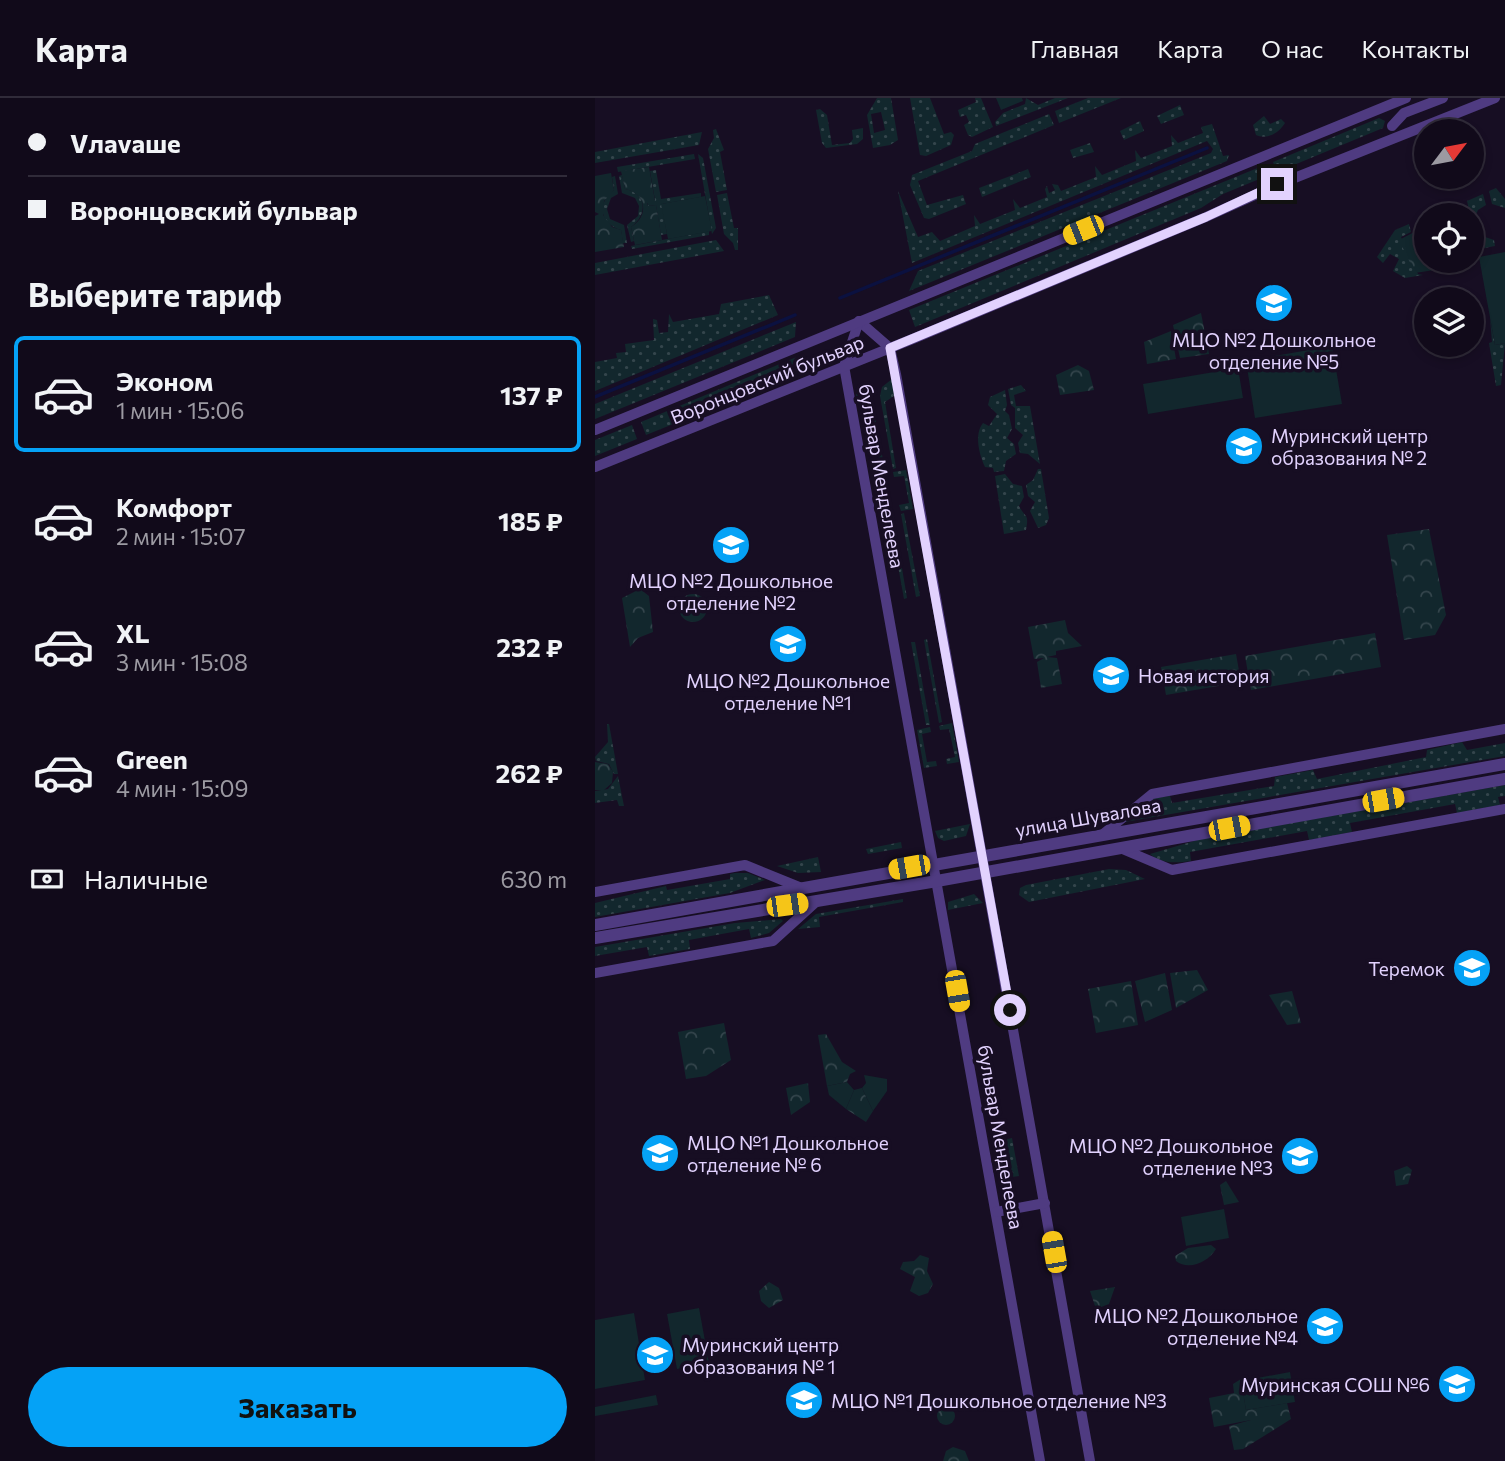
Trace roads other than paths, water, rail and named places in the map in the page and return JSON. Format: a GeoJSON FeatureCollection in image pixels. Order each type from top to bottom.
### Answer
{"type":"FeatureCollection","features":[{"type":"Feature","properties":{"kind":"street","name":"Воронцовский бульвар"},"geometry":{"type":"LineString","coordinates":[[595,430],[1406,98]]}},
{"type":"Feature","properties":{"kind":"street"},"geometry":{"type":"LineString","coordinates":[[1395,131],[1404,113],[1443,98]]}},
{"type":"Feature","properties":{"kind":"street","name":"Воронцовский бульвар"},"geometry":{"type":"LineString","coordinates":[[595,467],[1206,217],[1395,131],[1495,98]]}},
{"type":"Feature","properties":{"kind":"street"},"geometry":{"type":"LineString","coordinates":[[1369,112],[1387,114],[1395,131]]}},
{"type":"Feature","properties":{"kind":"street"},"geometry":{"type":"LineString","coordinates":[[859,321],[890,348]]}},
{"type":"Feature","properties":{"kind":"street","name":"бульвар Менделеева"},"geometry":{"type":"LineString","coordinates":[[859,321],[844,366],[1040,1461]]}},
{"type":"Feature","properties":{"kind":"street","name":"бульвар Менделеева"},"geometry":{"type":"LineString","coordinates":[[890,348],[1090,1461]]}},
{"type":"Feature","properties":{"kind":"street"},"geometry":{"type":"LineString","coordinates":[[1103,834],[1152,794],[1505,729]]}},
{"type":"Feature","properties":{"kind":"street","name":"улица Шувалова"},"geometry":{"type":"LineString","coordinates":[[595,925],[982,854],[1505,764]]}},
{"type":"Feature","properties":{"kind":"street","name":"улица Шувалова"},"geometry":{"type":"LineString","coordinates":[[595,938],[985,873],[1505,779]]}},
{"type":"Feature","properties":{"kind":"street"},"geometry":{"type":"LineString","coordinates":[[1120,848],[1172,870],[1505,809]]}},
{"type":"Feature","properties":{"kind":"street"},"geometry":{"type":"LineString","coordinates":[[595,892],[745,865],[800,887]]}},
{"type":"Feature","properties":{"kind":"street"},"geometry":{"type":"LineString","coordinates":[[595,973],[773,941],[817,901]]}},
{"type":"Feature","properties":{"kind":"street"},"geometry":{"type":"LineString","coordinates":[[996,1212],[1045,1203]]}},
{"type":"Feature","properties":{"kind":"waterway"},"geometry":{"type":"LineString","coordinates":[[840,298],[1207,148]]}},
{"type":"Feature","properties":{"kind":"waterway"},"geometry":{"type":"LineString","coordinates":[[595,397],[795,315]]}},
{"type":"Feature","properties":{"kind":"place","name":"МЦО №2 Дошкольное отделение №5"},"geometry":{"type":"Point","coordinates":[1274,303]}},
{"type":"Feature","properties":{"kind":"place","name":"Муринский центр образования № 2"},"geometry":{"type":"Point","coordinates":[1244,446]}},
{"type":"Feature","properties":{"kind":"place","name":"МЦО №2 Дошкольное отделение №2"},"geometry":{"type":"Point","coordinates":[731,545]}},
{"type":"Feature","properties":{"kind":"place","name":"МЦО №2 Дошкольное отделение №1"},"geometry":{"type":"Point","coordinates":[788,644]}},
{"type":"Feature","properties":{"kind":"place","name":"Новая история"},"geometry":{"type":"Point","coordinates":[1111,675]}},
{"type":"Feature","properties":{"kind":"place","name":"Теремок"},"geometry":{"type":"Point","coordinates":[1472,968]}},
{"type":"Feature","properties":{"kind":"place","name":"МЦО №1 Дошкольное отделение № 6"},"geometry":{"type":"Point","coordinates":[660,1153]}},
{"type":"Feature","properties":{"kind":"place","name":"МЦО №2 Дошкольное отделение №3"},"geometry":{"type":"Point","coordinates":[1300,1156]}},
{"type":"Feature","properties":{"kind":"place","name":"МЦО №2 Дошкольное отделение №4"},"geometry":{"type":"Point","coordinates":[1325,1326]}},
{"type":"Feature","properties":{"kind":"place","name":"Муринский центр образования № 1"},"geometry":{"type":"Point","coordinates":[655,1355]}},
{"type":"Feature","properties":{"kind":"place","name":"Муринская СОШ №6"},"geometry":{"type":"Point","coordinates":[1457,1384]}},
{"type":"Feature","properties":{"kind":"place","name":"МЦО №1 Дошкольное отделение №3"},"geometry":{"type":"Point","coordinates":[804,1400]}}]}
